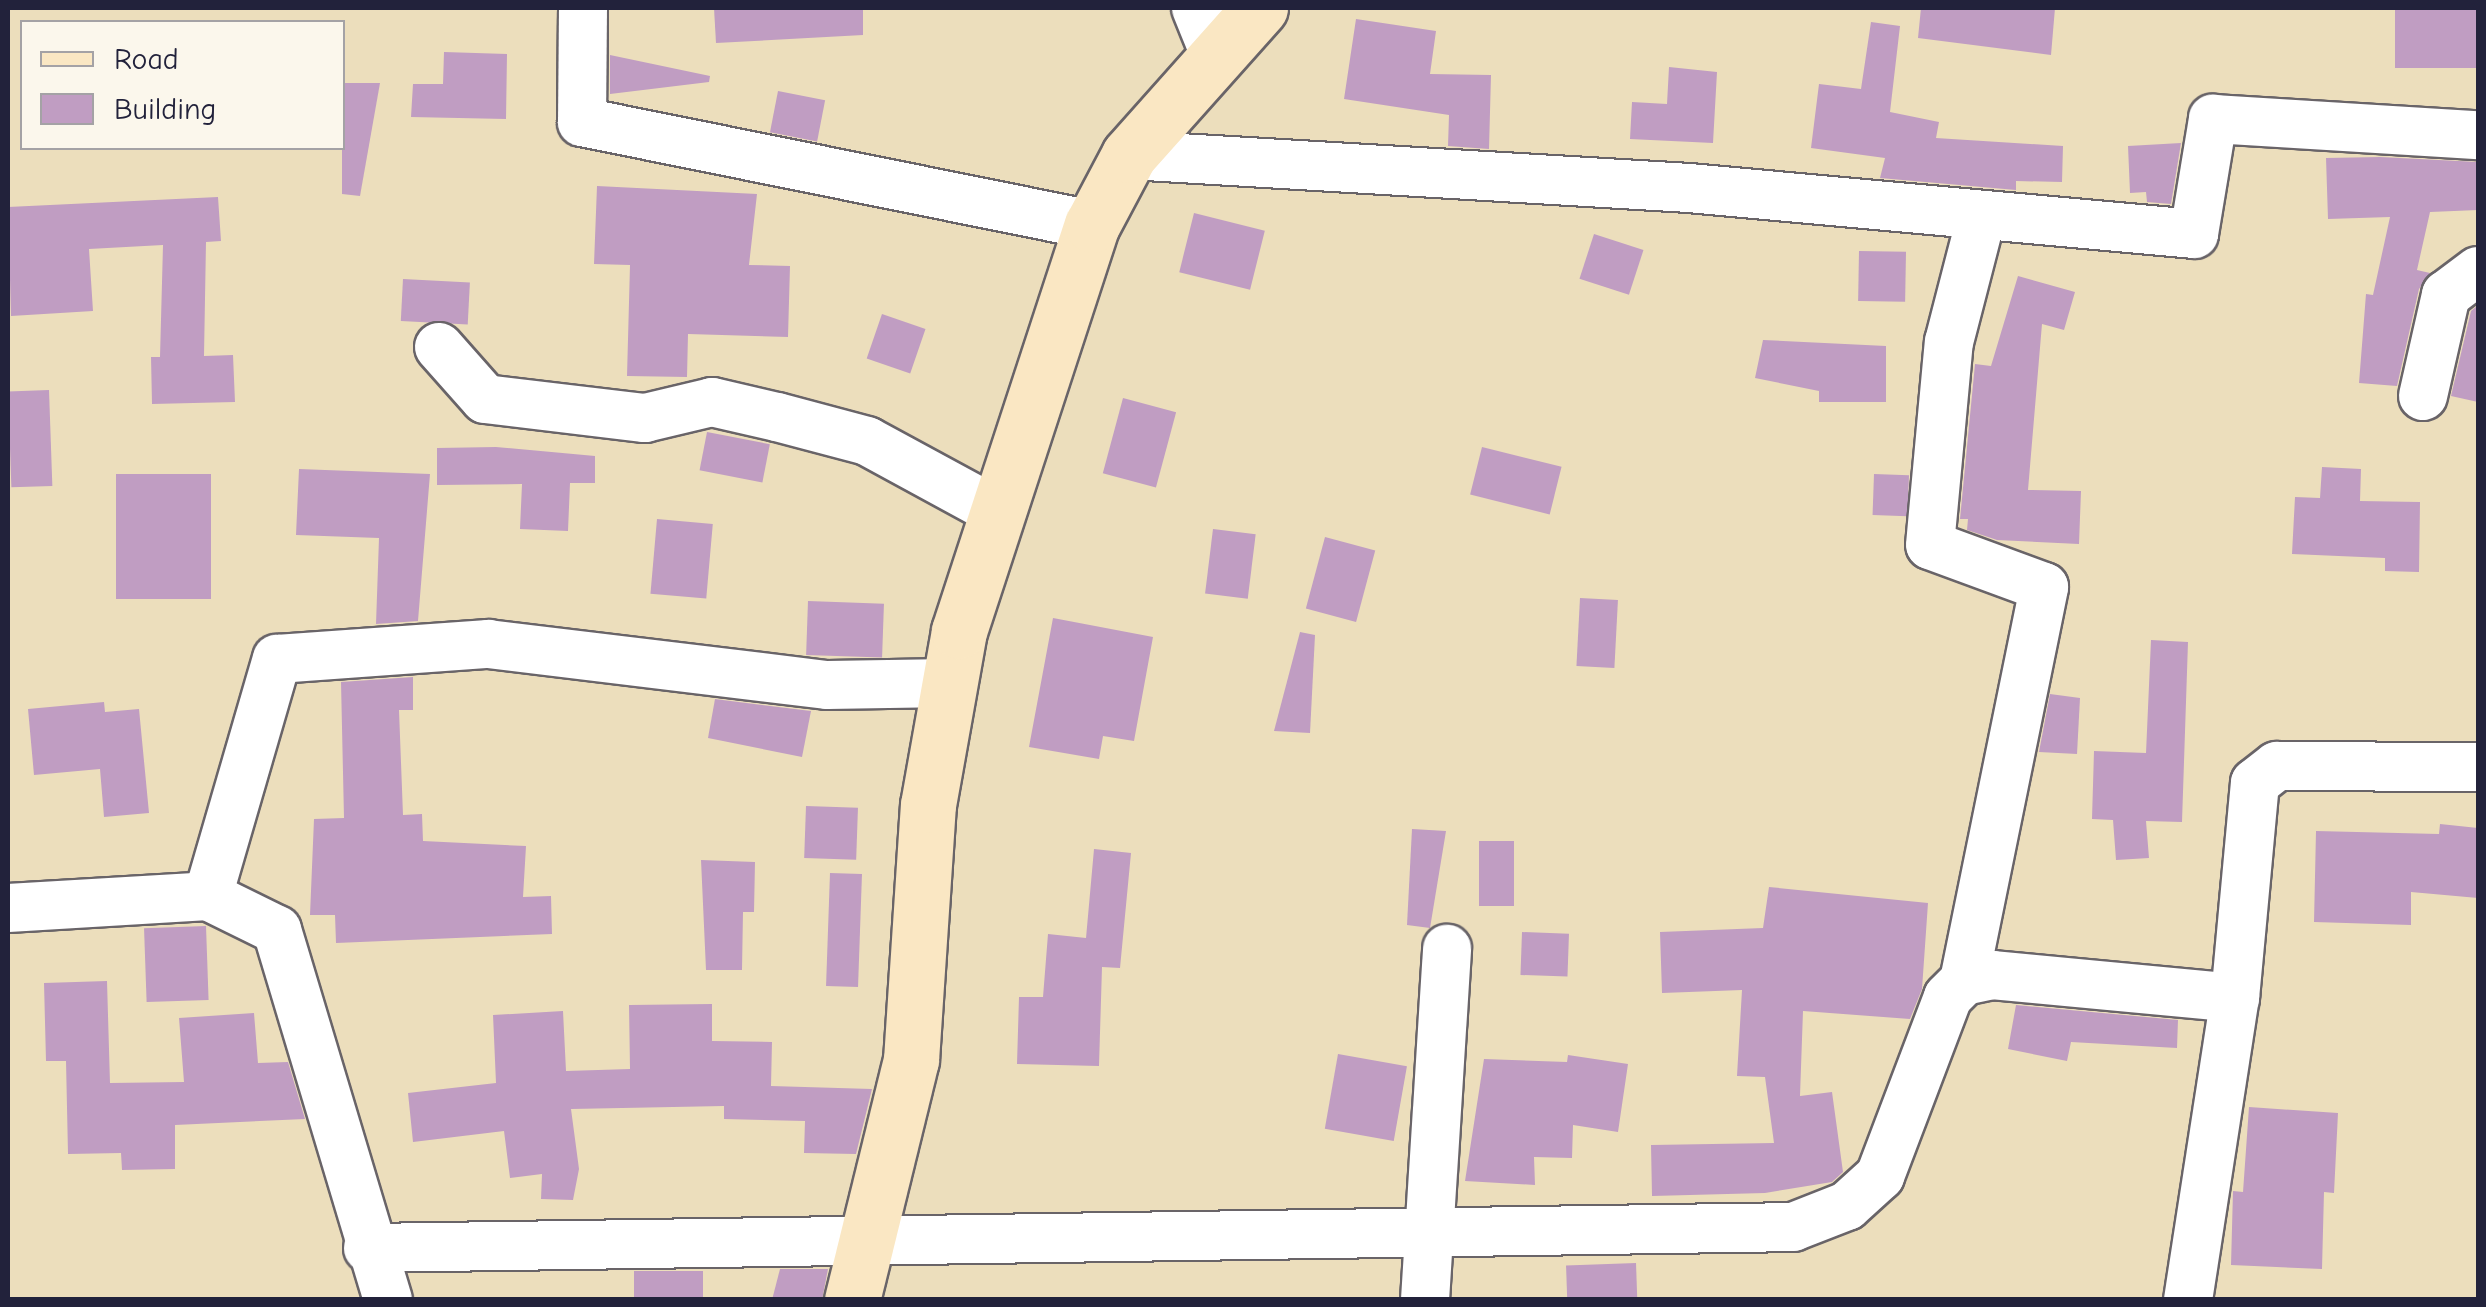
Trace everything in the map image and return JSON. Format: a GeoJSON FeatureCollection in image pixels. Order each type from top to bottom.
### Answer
{"type":"FeatureCollection","features":[{"type":"Feature","properties":{"kind":"main road"},"geometry":{"type":"LineString","coordinates":[[852,1300],[911,1060],[928,805],[959,631],[1092,224],[1129,155],[1206,31],[1260,8]]}},
{"type":"Feature","properties":{"kind":"street"},"geometry":{"type":"LineString","coordinates":[[583,8],[582,122],[1092,224]]}},
{"type":"Feature","properties":{"kind":"street"},"geometry":{"type":"LineString","coordinates":[[1129,155],[1670,186],[1981,218],[2194,234],[2213,120],[2478,136]]}},
{"type":"Feature","properties":{"kind":"street"},"geometry":{"type":"LineString","coordinates":[[1964,981],[2044,587],[1930,545],[1949,342],[1981,218]]}},
{"type":"Feature","properties":{"kind":"street"},"geometry":{"type":"LineString","coordinates":[[2423,396],[2446,295],[2478,271]]}},
{"type":"Feature","properties":{"kind":"street"},"geometry":{"type":"LineString","coordinates":[[439,347],[485,399],[644,418],[712,402],[777,416],[867,441],[998,512]]}},
{"type":"Feature","properties":{"kind":"street"},"geometry":{"type":"LineString","coordinates":[[208,896],[277,658],[488,644],[827,685],[950,682]]}},
{"type":"Feature","properties":{"kind":"street"},"geometry":{"type":"LineString","coordinates":[[2188,1300],[2235,998],[2255,784],[2264,772],[2278,766],[2478,767]]}},
{"type":"Feature","properties":{"kind":"street"},"geometry":{"type":"LineString","coordinates":[[8,908],[208,896],[277,930],[368,1248],[388,1300]]}},
{"type":"Feature","properties":{"kind":"street"},"geometry":{"type":"LineString","coordinates":[[1424,1300],[1447,949]]}},
{"type":"Feature","properties":{"kind":"street"},"geometry":{"type":"LineString","coordinates":[[368,1248],[1794,1226],[1847,1206],[1880,1176],[1948,996],[1964,981],[1992,975],[2235,998]]}},
{"type":"Feature","properties":{"kind":"building"},"geometry":{"type":"Polygon","coordinates":[[[714,8],[863,8],[863,35],[716,43],[714,8]]]}},
{"type":"Feature","properties":{"kind":"building"},"geometry":{"type":"Polygon","coordinates":[[[1921,8],[2055,8],[2051,55],[1918,38],[1921,8]]]}},
{"type":"Feature","properties":{"kind":"building"},"geometry":{"type":"Polygon","coordinates":[[[2395,8],[2478,8],[2478,68],[2395,68],[2395,8]]]}},
{"type":"Feature","properties":{"kind":"building"},"geometry":{"type":"Polygon","coordinates":[[[1356,19],[1436,31],[1430,74],[1491,75],[1489,149],[1448,146],[1449,115],[1344,99],[1356,19]]]}},
{"type":"Feature","properties":{"kind":"building"},"geometry":{"type":"Polygon","coordinates":[[[1871,22],[1900,26],[1890,112],[1939,122],[1936,138],[2063,146],[2062,182],[2016,181],[2016,190],[1880,178],[1885,158],[1811,148],[1819,84],[1861,89],[1871,22]]]}},
{"type":"Feature","properties":{"kind":"building"},"geometry":{"type":"Polygon","coordinates":[[[444,52],[507,54],[506,119],[411,117],[413,84],[443,84],[444,52]]]}},
{"type":"Feature","properties":{"kind":"building"},"geometry":{"type":"Polygon","coordinates":[[[610,55],[710,76],[709,82],[610,94],[610,55]]]}},
{"type":"Feature","properties":{"kind":"building"},"geometry":{"type":"Polygon","coordinates":[[[1669,67],[1717,72],[1713,143],[1630,139],[1632,102],[1667,104],[1669,67]]]}},
{"type":"Feature","properties":{"kind":"building"},"geometry":{"type":"Polygon","coordinates":[[[345,83],[380,83],[360,196],[342,194],[345,83]]]}},
{"type":"Feature","properties":{"kind":"building"},"geometry":{"type":"Polygon","coordinates":[[[778,91],[825,100],[817,141],[770,132],[778,91]]]}},
{"type":"Feature","properties":{"kind":"building"},"geometry":{"type":"Polygon","coordinates":[[[2181,143],[2171,204],[2147,202],[2146,192],[2130,193],[2128,146],[2181,143]]]}},
{"type":"Feature","properties":{"kind":"building"},"geometry":{"type":"Polygon","coordinates":[[[2326,158],[2478,162],[2478,210],[2430,212],[2417,270],[2430,273],[2419,289],[2397,386],[2359,383],[2366,294],[2373,295],[2390,217],[2328,219],[2326,158]]]}},
{"type":"Feature","properties":{"kind":"building"},"geometry":{"type":"Polygon","coordinates":[[[597,186],[757,194],[749,265],[790,266],[788,337],[688,334],[687,377],[627,376],[630,265],[594,264],[597,186]]]}},
{"type":"Feature","properties":{"kind":"building"},"geometry":{"type":"Polygon","coordinates":[[[218,197],[221,241],[206,242],[204,356],[233,355],[235,402],[152,404],[151,357],[160,357],[163,245],[89,249],[93,311],[11,316],[8,207],[218,197]]]}},
{"type":"Feature","properties":{"kind":"building"},"geometry":{"type":"Polygon","coordinates":[[[1194,213],[1265,231],[1250,290],[1179,272],[1194,213]]]}},
{"type":"Feature","properties":{"kind":"building"},"geometry":{"type":"Polygon","coordinates":[[[1594,234],[1643,250],[1629,295],[1579,279],[1594,234]]]}},
{"type":"Feature","properties":{"kind":"building"},"geometry":{"type":"Polygon","coordinates":[[[1859,251],[1906,252],[1905,302],[1858,301],[1859,251]]]}},
{"type":"Feature","properties":{"kind":"building"},"geometry":{"type":"Polygon","coordinates":[[[2018,276],[2075,292],[2064,330],[2042,324],[2028,490],[2081,491],[2079,544],[1997,540],[1967,530],[1968,519],[1960,519],[1975,364],[1991,366],[2018,276]]]}},
{"type":"Feature","properties":{"kind":"building"},"geometry":{"type":"Polygon","coordinates":[[[403,279],[470,283],[468,324],[401,321],[403,279]]]}},
{"type":"Feature","properties":{"kind":"building"},"geometry":{"type":"Polygon","coordinates":[[[2478,305],[2478,402],[2451,396],[2471,311],[2478,305]]]}},
{"type":"Feature","properties":{"kind":"building"},"geometry":{"type":"Polygon","coordinates":[[[882,314],[925,329],[910,373],[867,358],[882,314]]]}},
{"type":"Feature","properties":{"kind":"building"},"geometry":{"type":"Polygon","coordinates":[[[1763,340],[1886,346],[1886,402],[1819,402],[1819,391],[1755,378],[1763,340]]]}},
{"type":"Feature","properties":{"kind":"building"},"geometry":{"type":"Polygon","coordinates":[[[49,390],[52,486],[11,487],[8,391],[49,390]]]}},
{"type":"Feature","properties":{"kind":"building"},"geometry":{"type":"Polygon","coordinates":[[[1123,398],[1176,412],[1156,488],[1103,473],[1123,398]]]}},
{"type":"Feature","properties":{"kind":"building"},"geometry":{"type":"Polygon","coordinates":[[[707,432],[770,444],[762,482],[700,470],[707,432]]]}},
{"type":"Feature","properties":{"kind":"building"},"geometry":{"type":"Polygon","coordinates":[[[496,447],[595,456],[595,483],[570,483],[568,531],[520,529],[522,484],[437,485],[437,448],[496,447]]]}},
{"type":"Feature","properties":{"kind":"building"},"geometry":{"type":"Polygon","coordinates":[[[1482,447],[1562,467],[1550,514],[1470,495],[1482,447]]]}},
{"type":"Feature","properties":{"kind":"building"},"geometry":{"type":"Polygon","coordinates":[[[2322,467],[2361,469],[2360,501],[2420,502],[2419,572],[2385,571],[2385,558],[2292,554],[2295,497],[2320,498],[2322,467]]]}},
{"type":"Feature","properties":{"kind":"building"},"geometry":{"type":"Polygon","coordinates":[[[299,469],[430,474],[418,621],[376,624],[379,538],[296,535],[299,469]]]}},
{"type":"Feature","properties":{"kind":"building"},"geometry":{"type":"Polygon","coordinates":[[[116,474],[211,474],[211,599],[116,599],[116,474]]]}},
{"type":"Feature","properties":{"kind":"building"},"geometry":{"type":"Polygon","coordinates":[[[1874,474],[1909,475],[1908,516],[1873,515],[1874,474]]]}},
{"type":"Feature","properties":{"kind":"building"},"geometry":{"type":"Polygon","coordinates":[[[657,519],[713,524],[706,599],[650,594],[657,519]]]}},
{"type":"Feature","properties":{"kind":"building"},"geometry":{"type":"Polygon","coordinates":[[[1213,529],[1256,534],[1248,599],[1205,594],[1213,529]]]}},
{"type":"Feature","properties":{"kind":"building"},"geometry":{"type":"Polygon","coordinates":[[[1325,537],[1375,550],[1356,622],[1306,608],[1325,537]]]}},
{"type":"Feature","properties":{"kind":"building"},"geometry":{"type":"Polygon","coordinates":[[[1580,598],[1618,600],[1614,668],[1576,666],[1580,598]]]}},
{"type":"Feature","properties":{"kind":"building"},"geometry":{"type":"Polygon","coordinates":[[[808,601],[884,604],[882,658],[806,655],[808,601]]]}},
{"type":"Feature","properties":{"kind":"building"},"geometry":{"type":"Polygon","coordinates":[[[1053,618],[1153,637],[1134,741],[1103,736],[1099,759],[1029,747],[1053,618]]]}},
{"type":"Feature","properties":{"kind":"building"},"geometry":{"type":"Polygon","coordinates":[[[1300,632],[1315,635],[1310,733],[1274,731],[1300,632]]]}},
{"type":"Feature","properties":{"kind":"building"},"geometry":{"type":"Polygon","coordinates":[[[2151,640],[2188,642],[2182,822],[2146,821],[2149,858],[2116,860],[2113,820],[2092,819],[2094,751],[2146,753],[2151,640]]]}},
{"type":"Feature","properties":{"kind":"building"},"geometry":{"type":"Polygon","coordinates":[[[413,677],[413,710],[399,710],[403,815],[422,814],[423,841],[526,846],[523,897],[551,896],[552,934],[336,943],[335,915],[310,915],[314,819],[344,818],[341,682],[413,677]]]}},
{"type":"Feature","properties":{"kind":"building"},"geometry":{"type":"Polygon","coordinates":[[[2050,694],[2080,698],[2077,754],[2039,752],[2050,694]]]}},
{"type":"Feature","properties":{"kind":"building"},"geometry":{"type":"Polygon","coordinates":[[[715,699],[811,711],[802,757],[708,738],[715,699]]]}},
{"type":"Feature","properties":{"kind":"building"},"geometry":{"type":"Polygon","coordinates":[[[104,702],[105,712],[139,709],[149,813],[104,817],[100,769],[34,775],[28,709],[104,702]]]}},
{"type":"Feature","properties":{"kind":"building"},"geometry":{"type":"Polygon","coordinates":[[[806,806],[858,808],[856,860],[804,858],[806,806]]]}},
{"type":"Feature","properties":{"kind":"building"},"geometry":{"type":"Polygon","coordinates":[[[2440,824],[2478,828],[2478,898],[2411,892],[2411,925],[2314,922],[2316,831],[2439,834],[2440,824]]]}},
{"type":"Feature","properties":{"kind":"building"},"geometry":{"type":"Polygon","coordinates":[[[1412,829],[1446,831],[1430,928],[1407,925],[1412,829]]]}},
{"type":"Feature","properties":{"kind":"building"},"geometry":{"type":"Polygon","coordinates":[[[1479,841],[1514,841],[1514,906],[1479,906],[1479,841]]]}},
{"type":"Feature","properties":{"kind":"building"},"geometry":{"type":"Polygon","coordinates":[[[1094,849],[1131,853],[1120,968],[1102,967],[1099,1066],[1017,1064],[1019,997],[1043,997],[1048,934],[1086,938],[1094,849]]]}},
{"type":"Feature","properties":{"kind":"building"},"geometry":{"type":"Polygon","coordinates":[[[701,860],[755,862],[754,912],[743,912],[742,970],[706,970],[701,860]]]}},
{"type":"Feature","properties":{"kind":"building"},"geometry":{"type":"Polygon","coordinates":[[[830,873],[862,874],[858,987],[826,986],[830,873]]]}},
{"type":"Feature","properties":{"kind":"building"},"geometry":{"type":"Polygon","coordinates":[[[1769,887],[1928,903],[1922,989],[1910,1019],[1803,1011],[1800,1096],[1832,1092],[1843,1172],[1832,1182],[1765,1193],[1652,1196],[1651,1145],[1774,1143],[1765,1077],[1737,1076],[1742,990],[1662,993],[1660,932],[1763,928],[1769,887]]]}},
{"type":"Feature","properties":{"kind":"building"},"geometry":{"type":"Polygon","coordinates":[[[206,926],[209,1000],[147,1002],[144,928],[206,926]]]}},
{"type":"Feature","properties":{"kind":"building"},"geometry":{"type":"Polygon","coordinates":[[[1522,932],[1569,934],[1567,977],[1520,975],[1522,932]]]}},
{"type":"Feature","properties":{"kind":"building"},"geometry":{"type":"Polygon","coordinates":[[[107,981],[110,1083],[184,1082],[179,1018],[254,1013],[258,1063],[288,1062],[305,1119],[175,1125],[175,1169],[122,1170],[121,1153],[68,1154],[66,1061],[46,1061],[44,983],[107,981]]]}},
{"type":"Feature","properties":{"kind":"building"},"geometry":{"type":"Polygon","coordinates":[[[712,1004],[712,1041],[772,1042],[771,1086],[872,1089],[856,1154],[804,1153],[805,1121],[724,1119],[724,1106],[571,1109],[579,1169],[573,1200],[541,1199],[542,1174],[510,1178],[504,1131],[413,1142],[408,1093],[496,1083],[493,1015],[563,1011],[566,1071],[630,1069],[629,1005],[712,1004]]]}},
{"type":"Feature","properties":{"kind":"building"},"geometry":{"type":"Polygon","coordinates":[[[2016,1005],[2178,1020],[2177,1048],[2071,1042],[2067,1061],[2008,1049],[2016,1005]]]}},
{"type":"Feature","properties":{"kind":"building"},"geometry":{"type":"Polygon","coordinates":[[[1338,1054],[1407,1066],[1394,1141],[1325,1129],[1338,1054]]]}},
{"type":"Feature","properties":{"kind":"building"},"geometry":{"type":"Polygon","coordinates":[[[1568,1055],[1628,1064],[1618,1132],[1573,1125],[1572,1158],[1534,1157],[1535,1185],[1465,1181],[1484,1059],[1567,1062],[1568,1055]]]}},
{"type":"Feature","properties":{"kind":"building"},"geometry":{"type":"Polygon","coordinates":[[[2249,1107],[2338,1113],[2334,1193],[2324,1192],[2322,1269],[2231,1265],[2233,1191],[2243,1192],[2249,1107]]]}},
{"type":"Feature","properties":{"kind":"building"},"geometry":{"type":"Polygon","coordinates":[[[1636,1263],[1637,1300],[1567,1300],[1566,1265],[1636,1263]]]}},
{"type":"Feature","properties":{"kind":"building"},"geometry":{"type":"Polygon","coordinates":[[[780,1269],[828,1269],[822,1300],[772,1300],[780,1269]]]}},
{"type":"Feature","properties":{"kind":"building"},"geometry":{"type":"Polygon","coordinates":[[[634,1271],[703,1271],[703,1300],[634,1300],[634,1271]]]}}]}
